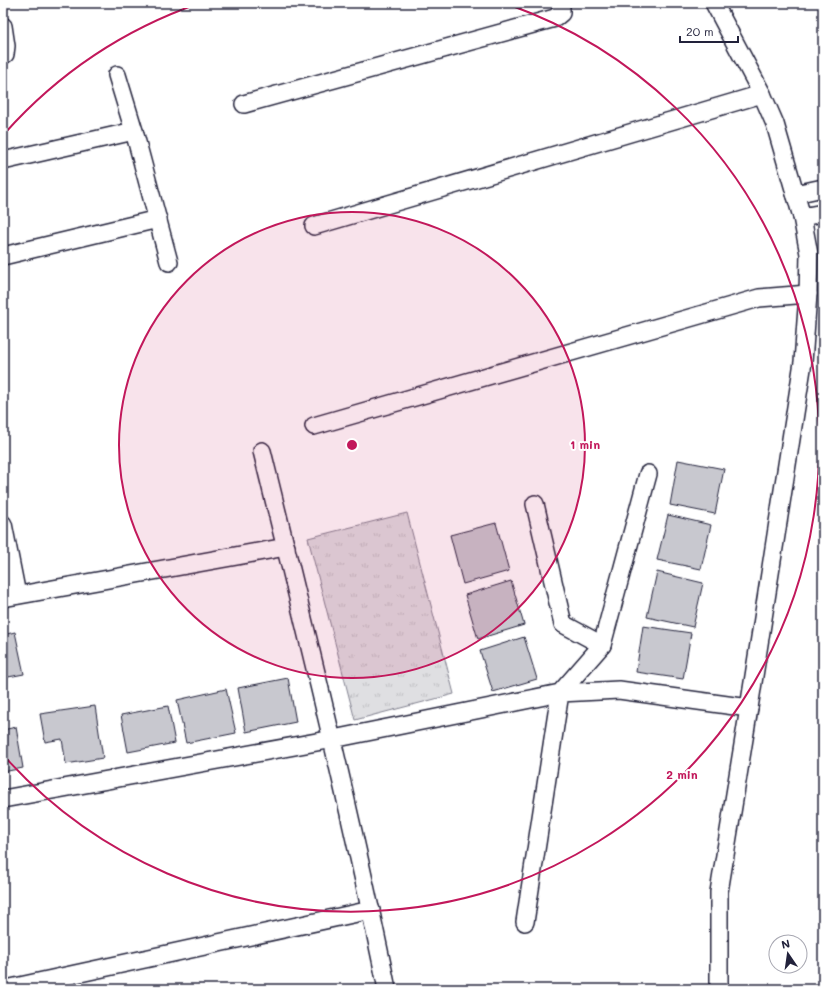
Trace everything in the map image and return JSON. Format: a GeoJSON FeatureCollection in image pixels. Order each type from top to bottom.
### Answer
{"type":"FeatureCollection","features":[{"type":"Feature","properties":{"kind":"street"},"geometry":{"type":"LineString","coordinates":[[244,104],[555,18],[561,13],[560,3]]}},
{"type":"Feature","properties":{"kind":"street"},"geometry":{"type":"LineString","coordinates":[[714,3],[762,94],[775,124],[802,217],[809,254],[808,294],[802,362],[719,892],[719,989]]}},
{"type":"Feature","properties":{"kind":"street"},"geometry":{"type":"LineString","coordinates":[[3,26],[6,46],[5,54],[3,55]]}},
{"type":"Feature","properties":{"kind":"street"},"geometry":{"type":"LineString","coordinates":[[117,75],[134,131],[169,262]]}},
{"type":"Feature","properties":{"kind":"street"},"geometry":{"type":"LineString","coordinates":[[314,226],[762,94]]}},
{"type":"Feature","properties":{"kind":"street"},"geometry":{"type":"LineString","coordinates":[[3,161],[134,131]]}},
{"type":"Feature","properties":{"kind":"street"},"geometry":{"type":"LineString","coordinates":[[795,194],[823,188]]}},
{"type":"Feature","properties":{"kind":"street"},"geometry":{"type":"LineString","coordinates":[[802,217],[823,213]]}},
{"type":"Feature","properties":{"kind":"street"},"geometry":{"type":"LineString","coordinates":[[3,256],[158,219]]}},
{"type":"Feature","properties":{"kind":"street"},"geometry":{"type":"LineString","coordinates":[[314,426],[760,298],[808,294]]}},
{"type":"Feature","properties":{"kind":"street"},"geometry":{"type":"LineString","coordinates":[[262,451],[333,739],[387,989]]}},
{"type":"Feature","properties":{"kind":"street"},"geometry":{"type":"LineString","coordinates":[[525,922],[560,693],[602,645],[648,474]]}},
{"type":"Feature","properties":{"kind":"street"},"geometry":{"type":"LineString","coordinates":[[535,504],[563,624],[602,645]]}},
{"type":"Feature","properties":{"kind":"street"},"geometry":{"type":"LineString","coordinates":[[3,524],[10,596],[286,547]]}},
{"type":"Feature","properties":{"kind":"street"},"geometry":{"type":"LineString","coordinates":[[3,799],[333,739],[560,693],[619,690],[749,708]]}},
{"type":"Feature","properties":{"kind":"street"},"geometry":{"type":"LineString","coordinates":[[6,989],[371,910]]}},
{"type":"Feature","properties":{"kind":"green space"},"geometry":{"type":"Polygon","coordinates":[[[407,513],[454,694],[355,720],[308,538],[407,513]]]}},
{"type":"Feature","properties":{"kind":"building"},"geometry":{"type":"Polygon","coordinates":[[[678,460],[724,469],[715,514],[670,505],[678,460]]]}},
{"type":"Feature","properties":{"kind":"building"},"geometry":{"type":"Polygon","coordinates":[[[668,515],[711,525],[701,569],[657,560],[668,515]]]}},
{"type":"Feature","properties":{"kind":"building"},"geometry":{"type":"Polygon","coordinates":[[[496,523],[509,571],[463,584],[450,535],[496,523]]]}},
{"type":"Feature","properties":{"kind":"building"},"geometry":{"type":"Polygon","coordinates":[[[657,572],[703,583],[693,627],[647,617],[657,572]]]}},
{"type":"Feature","properties":{"kind":"building"},"geometry":{"type":"Polygon","coordinates":[[[511,581],[524,625],[478,639],[465,595],[511,581]]]}},
{"type":"Feature","properties":{"kind":"building"},"geometry":{"type":"Polygon","coordinates":[[[643,626],[691,633],[683,679],[636,672],[643,626]]]}},
{"type":"Feature","properties":{"kind":"building"},"geometry":{"type":"Polygon","coordinates":[[[15,632],[24,674],[3,678],[3,635],[15,632]]]}},
{"type":"Feature","properties":{"kind":"building"},"geometry":{"type":"Polygon","coordinates":[[[524,637],[537,679],[493,692],[480,651],[524,637]]]}},
{"type":"Feature","properties":{"kind":"building"},"geometry":{"type":"Polygon","coordinates":[[[288,678],[296,722],[246,732],[238,688],[288,678]]]}},
{"type":"Feature","properties":{"kind":"building"},"geometry":{"type":"Polygon","coordinates":[[[226,689],[236,733],[186,743],[177,700],[226,689]]]}},
{"type":"Feature","properties":{"kind":"building"},"geometry":{"type":"Polygon","coordinates":[[[95,706],[103,758],[66,764],[62,739],[45,742],[40,714],[95,706]]]}},
{"type":"Feature","properties":{"kind":"building"},"geometry":{"type":"Polygon","coordinates":[[[168,706],[175,743],[128,752],[121,715],[168,706]]]}},
{"type":"Feature","properties":{"kind":"building"},"geometry":{"type":"Polygon","coordinates":[[[16,727],[23,768],[3,772],[3,730],[16,727]]]}}]}
